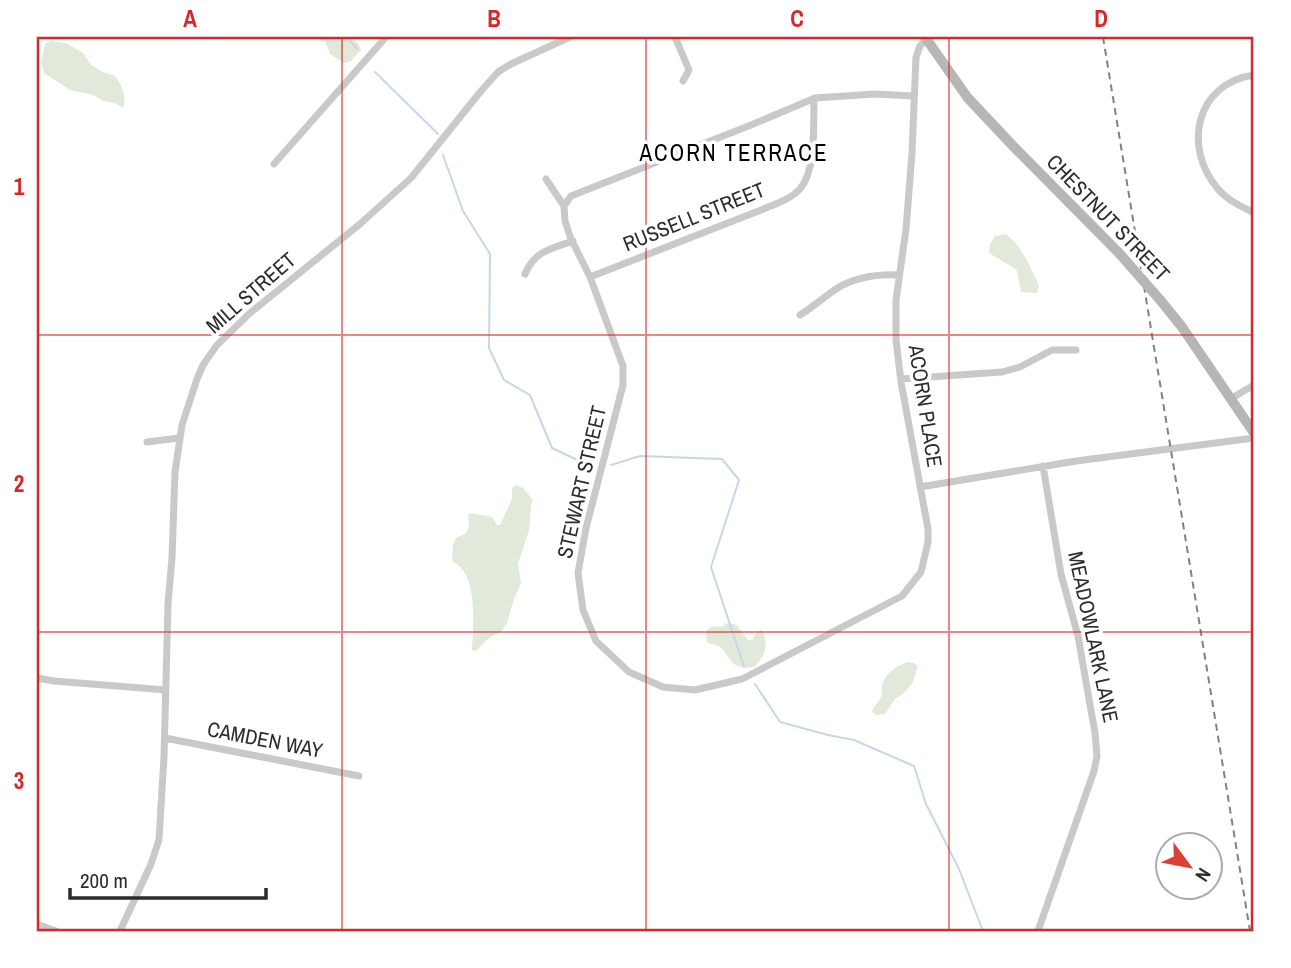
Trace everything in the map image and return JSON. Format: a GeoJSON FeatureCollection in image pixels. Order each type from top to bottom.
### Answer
{"type":"FeatureCollection","features":[{"type":"Feature","properties":{"kind":"main road","name":"CHESTNUT STREET"},"geometry":{"type":"LineString","coordinates":[[926,38],[967,97],[1119,253],[1161,301],[1182,327],[1254,433]]}},
{"type":"Feature","properties":{"kind":"street"},"geometry":{"type":"LineString","coordinates":[[274,164],[386,37]]}},
{"type":"Feature","properties":{"kind":"street","name":"MILL STREET"},"geometry":{"type":"LineString","coordinates":[[120,931],[155,855],[159,840],[175,472],[179,438],[203,365],[228,333],[250,313],[394,195],[419,169],[498,72],[570,37]]}},
{"type":"Feature","properties":{"kind":"street"},"geometry":{"type":"LineString","coordinates":[[675,37],[689,70],[683,81]]}},
{"type":"Feature","properties":{"kind":"street","name":"ACORN PLACE"},"geometry":{"type":"LineString","coordinates":[[926,38],[916,57],[912,153],[899,275],[896,340],[920,487],[1043,466],[1254,438]]}},
{"type":"Feature","properties":{"kind":"street"},"geometry":{"type":"LineString","coordinates":[[1254,75],[1227,84],[1217,92],[1205,109],[1197,139],[1202,163],[1216,187],[1233,202],[1254,213]]}},
{"type":"Feature","properties":{"kind":"street"},"geometry":{"type":"LineString","coordinates":[[564,205],[571,196],[814,99],[875,94],[913,96]]}},
{"type":"Feature","properties":{"kind":"street","name":"RUSSELL STREET"},"geometry":{"type":"LineString","coordinates":[[590,277],[761,210],[799,190],[807,178],[811,163],[814,99]]}},
{"type":"Feature","properties":{"kind":"street","name":"STEWART STREET"},"geometry":{"type":"LineString","coordinates":[[546,179],[564,205],[565,220],[590,277],[623,366],[623,384],[586,528],[578,573],[583,610],[597,641],[629,672],[663,687],[695,690],[742,679],[902,596],[921,572],[928,542],[920,487]]}},
{"type":"Feature","properties":{"kind":"street"},"geometry":{"type":"LineString","coordinates":[[525,274],[536,256],[573,241]]}},
{"type":"Feature","properties":{"kind":"street"},"geometry":{"type":"LineString","coordinates":[[800,315],[837,288],[853,281],[884,274],[899,275]]}},
{"type":"Feature","properties":{"kind":"street"},"geometry":{"type":"LineString","coordinates":[[901,379],[1002,372],[1020,367],[1052,350],[1076,350]]}},
{"type":"Feature","properties":{"kind":"street"},"geometry":{"type":"LineString","coordinates":[[1232,398],[1254,385]]}},
{"type":"Feature","properties":{"kind":"street"},"geometry":{"type":"LineString","coordinates":[[147,442],[179,438]]}},
{"type":"Feature","properties":{"kind":"street","name":"MEADOWLARK LANE"},"geometry":{"type":"LineString","coordinates":[[1038,931],[1094,771],[1097,747],[1081,650],[1062,581],[1043,466]]}},
{"type":"Feature","properties":{"kind":"street"},"geometry":{"type":"LineString","coordinates":[[37,678],[166,690]]}},
{"type":"Feature","properties":{"kind":"street","name":"CAMDEN WAY"},"geometry":{"type":"LineString","coordinates":[[165,738],[359,776]]}},
{"type":"Feature","properties":{"kind":"street"},"geometry":{"type":"LineString","coordinates":[[37,924],[56,931]]}},
{"type":"Feature","properties":{"kind":"green space"},"geometry":{"type":"Polygon","coordinates":[[[313,37],[350,37],[358,43],[361,50],[351,61],[344,63],[330,54],[325,41],[313,37]]]}},
{"type":"Feature","properties":{"kind":"green space"},"geometry":{"type":"Polygon","coordinates":[[[51,41],[66,43],[83,53],[91,65],[115,76],[123,91],[123,108],[93,95],[70,90],[44,73],[41,63],[45,44],[51,41]]]}},
{"type":"Feature","properties":{"kind":"green space"},"geometry":{"type":"Polygon","coordinates":[[[1006,234],[1026,258],[1039,286],[1037,293],[1021,292],[1017,271],[989,253],[995,236],[1006,234]]]}},
{"type":"Feature","properties":{"kind":"green space"},"geometry":{"type":"Polygon","coordinates":[[[516,485],[523,488],[532,499],[529,530],[518,564],[521,583],[507,623],[501,632],[489,638],[476,651],[472,650],[473,614],[470,588],[461,567],[452,561],[453,544],[469,527],[470,513],[492,517],[497,525],[500,525],[512,499],[512,488],[516,485]]]}},
{"type":"Feature","properties":{"kind":"green space"},"geometry":{"type":"Polygon","coordinates":[[[728,623],[737,625],[748,640],[752,640],[758,631],[762,630],[765,650],[754,667],[736,665],[724,651],[708,643],[708,629],[722,627],[728,623]]]}},
{"type":"Feature","properties":{"kind":"green space"},"geometry":{"type":"Polygon","coordinates":[[[908,662],[918,666],[913,682],[895,699],[885,714],[876,715],[872,712],[881,697],[886,676],[908,662]]]}},
{"type":"Feature","properties":{"kind":"waterway"},"geometry":{"type":"LineString","coordinates":[[347,37],[357,49]]}},
{"type":"Feature","properties":{"kind":"waterway"},"geometry":{"type":"LineString","coordinates":[[375,72],[438,134]]}},
{"type":"Feature","properties":{"kind":"waterway"},"geometry":{"type":"LineString","coordinates":[[443,155],[463,211],[490,254],[489,348],[504,380],[530,395],[552,448],[590,466]]}},
{"type":"Feature","properties":{"kind":"waterway"},"geometry":{"type":"LineString","coordinates":[[611,465],[640,456],[722,459],[739,480],[711,567],[744,667]]}},
{"type":"Feature","properties":{"kind":"waterway"},"geometry":{"type":"LineString","coordinates":[[755,684],[780,722],[854,740],[914,766],[926,804],[959,869],[983,931]]}},
{"type":"Feature","properties":{"kind":"railway"},"geometry":{"type":"LineString","coordinates":[[1103,37],[1250,931]]}},
{"type":"Feature","properties":{"kind":"district","name":"ACORN TERRACE"},"geometry":{"type":"Point","coordinates":[734,153]}}]}
